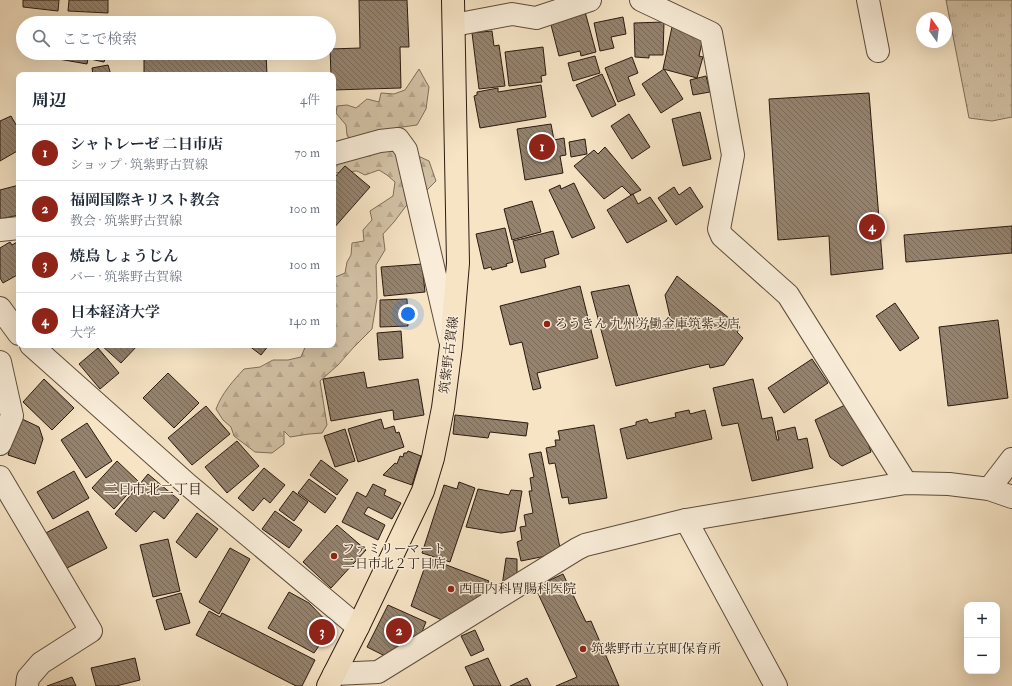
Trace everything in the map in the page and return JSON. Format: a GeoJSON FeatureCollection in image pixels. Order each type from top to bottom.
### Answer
{"type":"FeatureCollection","features":[{"type":"Feature","properties":{"kind":"main road","name":"筑紫野古賀線"},"geometry":{"type":"LineString","coordinates":[[331,680],[423,491],[435,451],[443,408],[451,346],[458,263],[453,0]]}},
{"type":"Feature","properties":{"kind":"street"},"geometry":{"type":"LineString","coordinates":[[454,24],[512,14],[536,18],[590,0]]}},
{"type":"Feature","properties":{"kind":"street"},"geometry":{"type":"LineString","coordinates":[[641,0],[711,33],[733,155],[720,229],[722,236],[788,295],[906,483]]}},
{"type":"Feature","properties":{"kind":"street"},"geometry":{"type":"LineString","coordinates":[[868,0],[878,51]]}},
{"type":"Feature","properties":{"kind":"street"},"geometry":{"type":"LineString","coordinates":[[336,153],[380,141],[398,140],[406,150],[451,346]]}},
{"type":"Feature","properties":{"kind":"street"},"geometry":{"type":"LineString","coordinates":[[0,230],[16,228]]}},
{"type":"Feature","properties":{"kind":"street"},"geometry":{"type":"LineString","coordinates":[[0,308],[16,330]]}},
{"type":"Feature","properties":{"kind":"street"},"geometry":{"type":"LineString","coordinates":[[0,444],[12,416],[0,360],[16,338]]}},
{"type":"Feature","properties":{"kind":"street"},"geometry":{"type":"LineString","coordinates":[[34,348],[187,484],[358,627]]}},
{"type":"Feature","properties":{"kind":"street"},"geometry":{"type":"LineString","coordinates":[[989,489],[1012,459]]}},
{"type":"Feature","properties":{"kind":"street"},"geometry":{"type":"LineString","coordinates":[[0,477],[92,630],[41,662],[28,678],[27,686]]}},
{"type":"Feature","properties":{"kind":"street"},"geometry":{"type":"LineString","coordinates":[[331,680],[378,672],[585,545],[686,520],[906,483],[949,484],[989,489],[1012,497]]}},
{"type":"Feature","properties":{"kind":"street"},"geometry":{"type":"LineString","coordinates":[[686,520],[776,686]]}},
{"type":"Feature","properties":{"kind":"green space"},"geometry":{"type":"Polygon","coordinates":[[[946,0],[1012,0],[1012,117],[992,121],[969,118],[952,31],[952,12],[948,12],[946,0]]]}},
{"type":"Feature","properties":{"kind":"green space"},"geometry":{"type":"Polygon","coordinates":[[[419,69],[429,87],[426,109],[417,125],[395,128],[416,155],[429,161],[436,181],[423,194],[406,206],[383,234],[385,250],[376,265],[377,298],[372,329],[338,365],[320,381],[327,425],[322,433],[290,437],[284,431],[284,444],[272,453],[255,452],[234,436],[231,427],[223,420],[216,409],[221,398],[244,369],[260,367],[273,360],[288,360],[301,357],[305,348],[336,348],[336,277],[345,273],[347,262],[351,255],[352,243],[364,241],[363,230],[372,220],[370,211],[393,196],[395,182],[379,170],[365,175],[357,171],[336,173],[336,161],[357,159],[347,135],[346,125],[336,113],[337,106],[347,105],[356,108],[367,99],[379,102],[381,93],[394,94],[405,90],[419,69]]]}},
{"type":"Feature","properties":{"kind":"building"},"geometry":{"type":"Polygon","coordinates":[[[23,0],[59,0],[58,11],[23,7],[23,0]]]}},
{"type":"Feature","properties":{"kind":"building"},"geometry":{"type":"Polygon","coordinates":[[[69,0],[108,0],[108,13],[68,11],[69,0]]]}},
{"type":"Feature","properties":{"kind":"building"},"geometry":{"type":"Polygon","coordinates":[[[359,0],[407,0],[409,47],[400,47],[401,88],[336,90],[336,72],[331,72],[330,60],[336,60],[336,49],[360,48],[359,0]]]}},
{"type":"Feature","properties":{"kind":"building"},"geometry":{"type":"Polygon","coordinates":[[[584,8],[596,52],[581,56],[580,51],[559,56],[549,17],[584,8]]]}},
{"type":"Feature","properties":{"kind":"building"},"geometry":{"type":"Polygon","coordinates":[[[623,17],[626,34],[611,37],[614,48],[600,51],[594,23],[623,17]]]}},
{"type":"Feature","properties":{"kind":"building"},"geometry":{"type":"Polygon","coordinates":[[[664,22],[663,55],[649,55],[649,58],[635,57],[634,23],[664,22]]]}},
{"type":"Feature","properties":{"kind":"building"},"geometry":{"type":"Polygon","coordinates":[[[672,27],[704,34],[699,56],[703,57],[697,78],[663,69],[672,27]]]}},
{"type":"Feature","properties":{"kind":"building"},"geometry":{"type":"Polygon","coordinates":[[[492,31],[494,46],[499,45],[505,86],[479,89],[472,33],[492,31]]]}},
{"type":"Feature","properties":{"kind":"building"},"geometry":{"type":"Polygon","coordinates":[[[543,47],[546,75],[541,76],[542,82],[509,86],[505,52],[543,47]]]}},
{"type":"Feature","properties":{"kind":"building"},"geometry":{"type":"Polygon","coordinates":[[[595,56],[600,73],[573,81],[568,63],[595,56]]]}},
{"type":"Feature","properties":{"kind":"building"},"geometry":{"type":"Polygon","coordinates":[[[632,57],[638,73],[628,77],[635,95],[618,102],[605,68],[632,57]]]}},
{"type":"Feature","properties":{"kind":"building"},"geometry":{"type":"Polygon","coordinates":[[[64,60],[88,60],[87,64],[64,60]]]}},
{"type":"Feature","properties":{"kind":"building"},"geometry":{"type":"Polygon","coordinates":[[[144,60],[266,60],[267,72],[144,72],[144,60]]]}},
{"type":"Feature","properties":{"kind":"building"},"geometry":{"type":"Polygon","coordinates":[[[108,65],[110,72],[93,72],[92,68],[108,65]]]}},
{"type":"Feature","properties":{"kind":"building"},"geometry":{"type":"Polygon","coordinates":[[[664,69],[683,99],[661,113],[642,84],[664,69]]]}},
{"type":"Feature","properties":{"kind":"building"},"geometry":{"type":"Polygon","coordinates":[[[602,74],[616,105],[592,117],[576,85],[602,74]]]}},
{"type":"Feature","properties":{"kind":"building"},"geometry":{"type":"Polygon","coordinates":[[[706,76],[710,92],[693,95],[690,80],[706,76]]]}},
{"type":"Feature","properties":{"kind":"building"},"geometry":{"type":"Polygon","coordinates":[[[541,85],[546,117],[480,128],[474,96],[477,95],[477,92],[498,88],[498,92],[541,85]]]}},
{"type":"Feature","properties":{"kind":"building"},"geometry":{"type":"Polygon","coordinates":[[[869,93],[883,269],[831,275],[829,236],[778,240],[769,99],[869,93]]]}},
{"type":"Feature","properties":{"kind":"building"},"geometry":{"type":"Polygon","coordinates":[[[700,112],[711,159],[683,166],[672,119],[700,112]]]}},
{"type":"Feature","properties":{"kind":"building"},"geometry":{"type":"Polygon","coordinates":[[[629,114],[650,147],[632,159],[611,126],[629,114]]]}},
{"type":"Feature","properties":{"kind":"building"},"geometry":{"type":"Polygon","coordinates":[[[11,116],[16,125],[16,152],[0,161],[0,121],[11,116]]]}},
{"type":"Feature","properties":{"kind":"building"},"geometry":{"type":"Polygon","coordinates":[[[551,124],[554,140],[564,138],[566,155],[560,156],[563,173],[525,180],[517,129],[551,124]]]}},
{"type":"Feature","properties":{"kind":"building"},"geometry":{"type":"Polygon","coordinates":[[[585,139],[587,154],[571,157],[569,142],[585,139]]]}},
{"type":"Feature","properties":{"kind":"building"},"geometry":{"type":"Polygon","coordinates":[[[605,147],[641,190],[631,195],[622,186],[604,199],[574,166],[594,150],[598,154],[605,147]]]}},
{"type":"Feature","properties":{"kind":"building"},"geometry":{"type":"Polygon","coordinates":[[[345,166],[370,187],[336,226],[336,176],[345,166]]]}},
{"type":"Feature","properties":{"kind":"building"},"geometry":{"type":"Polygon","coordinates":[[[574,183],[595,228],[572,238],[549,190],[560,185],[561,189],[574,183]]]}},
{"type":"Feature","properties":{"kind":"building"},"geometry":{"type":"Polygon","coordinates":[[[16,186],[16,216],[0,219],[0,190],[16,186]]]}},
{"type":"Feature","properties":{"kind":"building"},"geometry":{"type":"Polygon","coordinates":[[[674,187],[679,195],[690,187],[703,207],[676,225],[658,198],[674,187]]]}},
{"type":"Feature","properties":{"kind":"building"},"geometry":{"type":"Polygon","coordinates":[[[633,194],[638,204],[650,197],[667,221],[627,243],[607,210],[633,194]]]}},
{"type":"Feature","properties":{"kind":"building"},"geometry":{"type":"Polygon","coordinates":[[[532,201],[541,232],[512,240],[504,209],[532,201]]]}},
{"type":"Feature","properties":{"kind":"building"},"geometry":{"type":"Polygon","coordinates":[[[1012,226],[1012,253],[906,262],[904,235],[1012,226]]]}},
{"type":"Feature","properties":{"kind":"building"},"geometry":{"type":"Polygon","coordinates":[[[505,228],[513,262],[506,264],[507,266],[492,270],[491,267],[484,269],[476,234],[505,228]]]}},
{"type":"Feature","properties":{"kind":"building"},"geometry":{"type":"Polygon","coordinates":[[[553,231],[559,254],[544,259],[546,267],[521,273],[513,241],[553,231]]]}},
{"type":"Feature","properties":{"kind":"building"},"geometry":{"type":"Polygon","coordinates":[[[10,242],[12,245],[16,243],[16,276],[3,283],[0,278],[0,248],[10,242]]]}},
{"type":"Feature","properties":{"kind":"building"},"geometry":{"type":"Polygon","coordinates":[[[422,264],[425,292],[384,296],[381,267],[422,264]]]}},
{"type":"Feature","properties":{"kind":"building"},"geometry":{"type":"Polygon","coordinates":[[[677,276],[740,327],[737,332],[743,338],[724,365],[710,368],[709,364],[616,386],[591,292],[629,285],[641,328],[665,322],[670,317],[665,295],[677,276]]]}},
{"type":"Feature","properties":{"kind":"building","name":"ろうきん 九州労働金庫筑紫支店"},"geometry":{"type":"Polygon","coordinates":[[[580,286],[598,358],[537,373],[541,388],[533,390],[522,342],[510,345],[500,306],[580,286]]]}},
{"type":"Feature","properties":{"kind":"building"},"geometry":{"type":"Polygon","coordinates":[[[407,299],[408,326],[380,327],[380,300],[407,299]]]}},
{"type":"Feature","properties":{"kind":"building"},"geometry":{"type":"Polygon","coordinates":[[[895,303],[919,338],[900,351],[876,316],[895,303]]]}},
{"type":"Feature","properties":{"kind":"building"},"geometry":{"type":"Polygon","coordinates":[[[998,320],[1008,398],[948,406],[939,327],[998,320]]]}},
{"type":"Feature","properties":{"kind":"building"},"geometry":{"type":"Polygon","coordinates":[[[401,331],[403,358],[379,360],[377,333],[401,331]]]}},
{"type":"Feature","properties":{"kind":"building"},"geometry":{"type":"Polygon","coordinates":[[[98,348],[119,373],[100,389],[79,364],[98,348]]]}},
{"type":"Feature","properties":{"kind":"building"},"geometry":{"type":"Polygon","coordinates":[[[104,348],[135,348],[121,363],[104,348]]]}},
{"type":"Feature","properties":{"kind":"building"},"geometry":{"type":"Polygon","coordinates":[[[252,348],[267,348],[261,355],[252,348]]]}},
{"type":"Feature","properties":{"kind":"building"},"geometry":{"type":"Polygon","coordinates":[[[812,359],[828,383],[784,413],[768,388],[812,359]]]}},
{"type":"Feature","properties":{"kind":"building"},"geometry":{"type":"Polygon","coordinates":[[[364,372],[367,388],[418,379],[424,415],[394,420],[393,410],[331,421],[323,379],[364,372]]]}},
{"type":"Feature","properties":{"kind":"building"},"geometry":{"type":"Polygon","coordinates":[[[168,373],[199,403],[174,428],[143,398],[168,373]]]}},
{"type":"Feature","properties":{"kind":"building"},"geometry":{"type":"Polygon","coordinates":[[[44,379],[74,408],[52,430],[23,402],[44,379]]]}},
{"type":"Feature","properties":{"kind":"building"},"geometry":{"type":"Polygon","coordinates":[[[753,379],[762,419],[772,417],[777,440],[779,440],[777,431],[795,427],[798,440],[807,438],[813,468],[752,481],[738,423],[722,426],[713,388],[753,379]]]}},
{"type":"Feature","properties":{"kind":"building"},"geometry":{"type":"Polygon","coordinates":[[[845,405],[862,425],[871,452],[842,466],[830,457],[815,420],[845,405]]]}},
{"type":"Feature","properties":{"kind":"building"},"geometry":{"type":"Polygon","coordinates":[[[206,406],[230,434],[192,465],[168,438],[206,406]]]}},
{"type":"Feature","properties":{"kind":"building"},"geometry":{"type":"Polygon","coordinates":[[[689,410],[690,414],[705,410],[712,439],[627,459],[620,429],[636,425],[636,422],[647,419],[649,423],[676,417],[675,413],[689,410]]]}},
{"type":"Feature","properties":{"kind":"building"},"geometry":{"type":"Polygon","coordinates":[[[455,415],[528,423],[526,436],[490,432],[488,438],[453,434],[455,415]]]}},
{"type":"Feature","properties":{"kind":"building"},"geometry":{"type":"Polygon","coordinates":[[[20,418],[39,427],[43,439],[35,464],[8,455],[20,418]]]}},
{"type":"Feature","properties":{"kind":"building"},"geometry":{"type":"Polygon","coordinates":[[[381,419],[384,429],[394,426],[396,433],[399,432],[404,447],[358,462],[348,429],[381,419]]]}},
{"type":"Feature","properties":{"kind":"building"},"geometry":{"type":"Polygon","coordinates":[[[87,423],[112,461],[86,478],[61,440],[87,423]]]}},
{"type":"Feature","properties":{"kind":"building"},"geometry":{"type":"Polygon","coordinates":[[[594,425],[607,498],[569,504],[568,497],[562,498],[555,463],[549,464],[546,448],[556,446],[555,440],[560,440],[558,431],[594,425]]]}},
{"type":"Feature","properties":{"kind":"building"},"geometry":{"type":"Polygon","coordinates":[[[345,429],[355,461],[335,467],[324,436],[345,429]]]}},
{"type":"Feature","properties":{"kind":"building"},"geometry":{"type":"Polygon","coordinates":[[[237,441],[259,466],[227,493],[205,467],[237,441]]]}},
{"type":"Feature","properties":{"kind":"building"},"geometry":{"type":"Polygon","coordinates":[[[408,451],[421,456],[412,485],[383,475],[395,463],[397,464],[400,456],[403,457],[404,453],[407,453],[408,451]]]}},
{"type":"Feature","properties":{"kind":"building"},"geometry":{"type":"Polygon","coordinates":[[[541,452],[561,553],[521,561],[517,542],[522,540],[520,527],[526,526],[524,515],[533,513],[529,491],[532,491],[530,478],[534,477],[529,454],[541,452]]]}},
{"type":"Feature","properties":{"kind":"building"},"geometry":{"type":"Polygon","coordinates":[[[321,460],[348,480],[337,495],[310,475],[321,460]]]}},
{"type":"Feature","properties":{"kind":"building"},"geometry":{"type":"Polygon","coordinates":[[[117,461],[139,482],[114,509],[92,488],[117,461]]]}},
{"type":"Feature","properties":{"kind":"building"},"geometry":{"type":"Polygon","coordinates":[[[264,468],[285,485],[270,503],[264,498],[253,511],[238,498],[264,468]]]}},
{"type":"Feature","properties":{"kind":"building"},"geometry":{"type":"Polygon","coordinates":[[[74,471],[89,498],[53,519],[37,492],[74,471]]]}},
{"type":"Feature","properties":{"kind":"building"},"geometry":{"type":"Polygon","coordinates":[[[148,474],[179,500],[164,519],[154,511],[136,532],[115,514],[148,474]]]}},
{"type":"Feature","properties":{"kind":"building"},"geometry":{"type":"Polygon","coordinates":[[[309,479],[336,498],[325,513],[298,493],[309,479]]]}},
{"type":"Feature","properties":{"kind":"building"},"geometry":{"type":"Polygon","coordinates":[[[459,482],[475,488],[450,562],[422,553],[444,485],[457,489],[459,482]]]}},
{"type":"Feature","properties":{"kind":"building"},"geometry":{"type":"Polygon","coordinates":[[[373,484],[386,490],[384,495],[401,503],[392,519],[368,507],[364,514],[385,525],[378,540],[342,522],[357,492],[366,497],[373,484]]]}},
{"type":"Feature","properties":{"kind":"building"},"geometry":{"type":"Polygon","coordinates":[[[478,489],[509,495],[511,490],[522,491],[515,531],[501,533],[466,527],[478,489]]]}},
{"type":"Feature","properties":{"kind":"building"},"geometry":{"type":"Polygon","coordinates":[[[293,491],[308,502],[294,521],[279,510],[293,491]]]}},
{"type":"Feature","properties":{"kind":"building"},"geometry":{"type":"Polygon","coordinates":[[[88,511],[107,548],[61,571],[42,535],[88,511]]]}},
{"type":"Feature","properties":{"kind":"building"},"geometry":{"type":"Polygon","coordinates":[[[275,511],[302,530],[289,548],[262,529],[275,511]]]}},
{"type":"Feature","properties":{"kind":"building"},"geometry":{"type":"Polygon","coordinates":[[[197,513],[218,529],[196,558],[176,542],[197,513]]]}},
{"type":"Feature","properties":{"kind":"building","name":"ファミリーマート 二日市北２丁目店"},"geometry":{"type":"Polygon","coordinates":[[[337,525],[366,550],[331,588],[303,562],[337,525]]]}},
{"type":"Feature","properties":{"kind":"building"},"geometry":{"type":"Polygon","coordinates":[[[168,539],[180,591],[153,597],[140,545],[168,539]]]}},
{"type":"Feature","properties":{"kind":"building"},"geometry":{"type":"Polygon","coordinates":[[[230,548],[250,559],[219,614],[199,602],[230,548]]]}},
{"type":"Feature","properties":{"kind":"building","name":"西田内科胃腸科医院"},"geometry":{"type":"Polygon","coordinates":[[[428,558],[489,581],[480,597],[455,615],[452,613],[444,621],[411,606],[428,558]]]}},
{"type":"Feature","properties":{"kind":"building"},"geometry":{"type":"Polygon","coordinates":[[[506,558],[517,559],[517,580],[502,586],[506,558]]]}},
{"type":"Feature","properties":{"kind":"building","name":"筑紫野市立京町保育所"},"geometry":{"type":"Polygon","coordinates":[[[563,574],[586,622],[591,621],[619,686],[556,686],[577,677],[535,587],[563,574]]]}},
{"type":"Feature","properties":{"kind":"building"},"geometry":{"type":"Polygon","coordinates":[[[289,592],[309,603],[332,627],[314,653],[268,628],[289,592]]]}},
{"type":"Feature","properties":{"kind":"building"},"geometry":{"type":"Polygon","coordinates":[[[181,593],[190,623],[165,630],[156,600],[181,593]]]}},
{"type":"Feature","properties":{"kind":"building"},"geometry":{"type":"Polygon","coordinates":[[[388,605],[426,622],[419,639],[389,658],[367,647],[388,605]]]}},
{"type":"Feature","properties":{"kind":"building"},"geometry":{"type":"Polygon","coordinates":[[[209,611],[220,617],[222,613],[315,660],[302,686],[296,686],[196,635],[209,611]]]}},
{"type":"Feature","properties":{"kind":"building"},"geometry":{"type":"Polygon","coordinates":[[[475,630],[484,650],[471,656],[461,636],[475,630]]]}},
{"type":"Feature","properties":{"kind":"building"},"geometry":{"type":"Polygon","coordinates":[[[135,658],[140,680],[116,686],[96,686],[91,668],[135,658]]]}},
{"type":"Feature","properties":{"kind":"building"},"geometry":{"type":"Polygon","coordinates":[[[488,658],[501,686],[474,686],[465,667],[488,658]]]}},
{"type":"Feature","properties":{"kind":"building"},"geometry":{"type":"Polygon","coordinates":[[[72,677],[76,686],[47,686],[72,677]]]}},
{"type":"Feature","properties":{"kind":"building"},"geometry":{"type":"Polygon","coordinates":[[[527,678],[531,686],[510,686],[527,678]]]}},
{"type":"Feature","properties":{"kind":"place","name":"シャトレーゼ 二日市店"},"geometry":{"type":"Point","coordinates":[542,147]}},
{"type":"Feature","properties":{"kind":"place","name":"日本経済大学"},"geometry":{"type":"Point","coordinates":[872,227]}},
{"type":"Feature","properties":{"kind":"place","name":"ろうきん 九州労働金庫筑紫支店"},"geometry":{"type":"Point","coordinates":[547,324]}},
{"type":"Feature","properties":{"kind":"place","name":"ファミリーマート 二日市北２丁目店"},"geometry":{"type":"Point","coordinates":[334,556]}},
{"type":"Feature","properties":{"kind":"place","name":"西田内科胃腸科医院"},"geometry":{"type":"Point","coordinates":[451,589]}},
{"type":"Feature","properties":{"kind":"place","name":"福岡国際キリスト教会"},"geometry":{"type":"Point","coordinates":[399,631]}},
{"type":"Feature","properties":{"kind":"place","name":"焼鳥 しょうじん"},"geometry":{"type":"Point","coordinates":[322,632]}},
{"type":"Feature","properties":{"kind":"place","name":"筑紫野市立京町保育所"},"geometry":{"type":"Point","coordinates":[583,649]}},
{"type":"Feature","properties":{"kind":"district","name":"二日市北二丁目"},"geometry":{"type":"Point","coordinates":[153,489]}}]}
